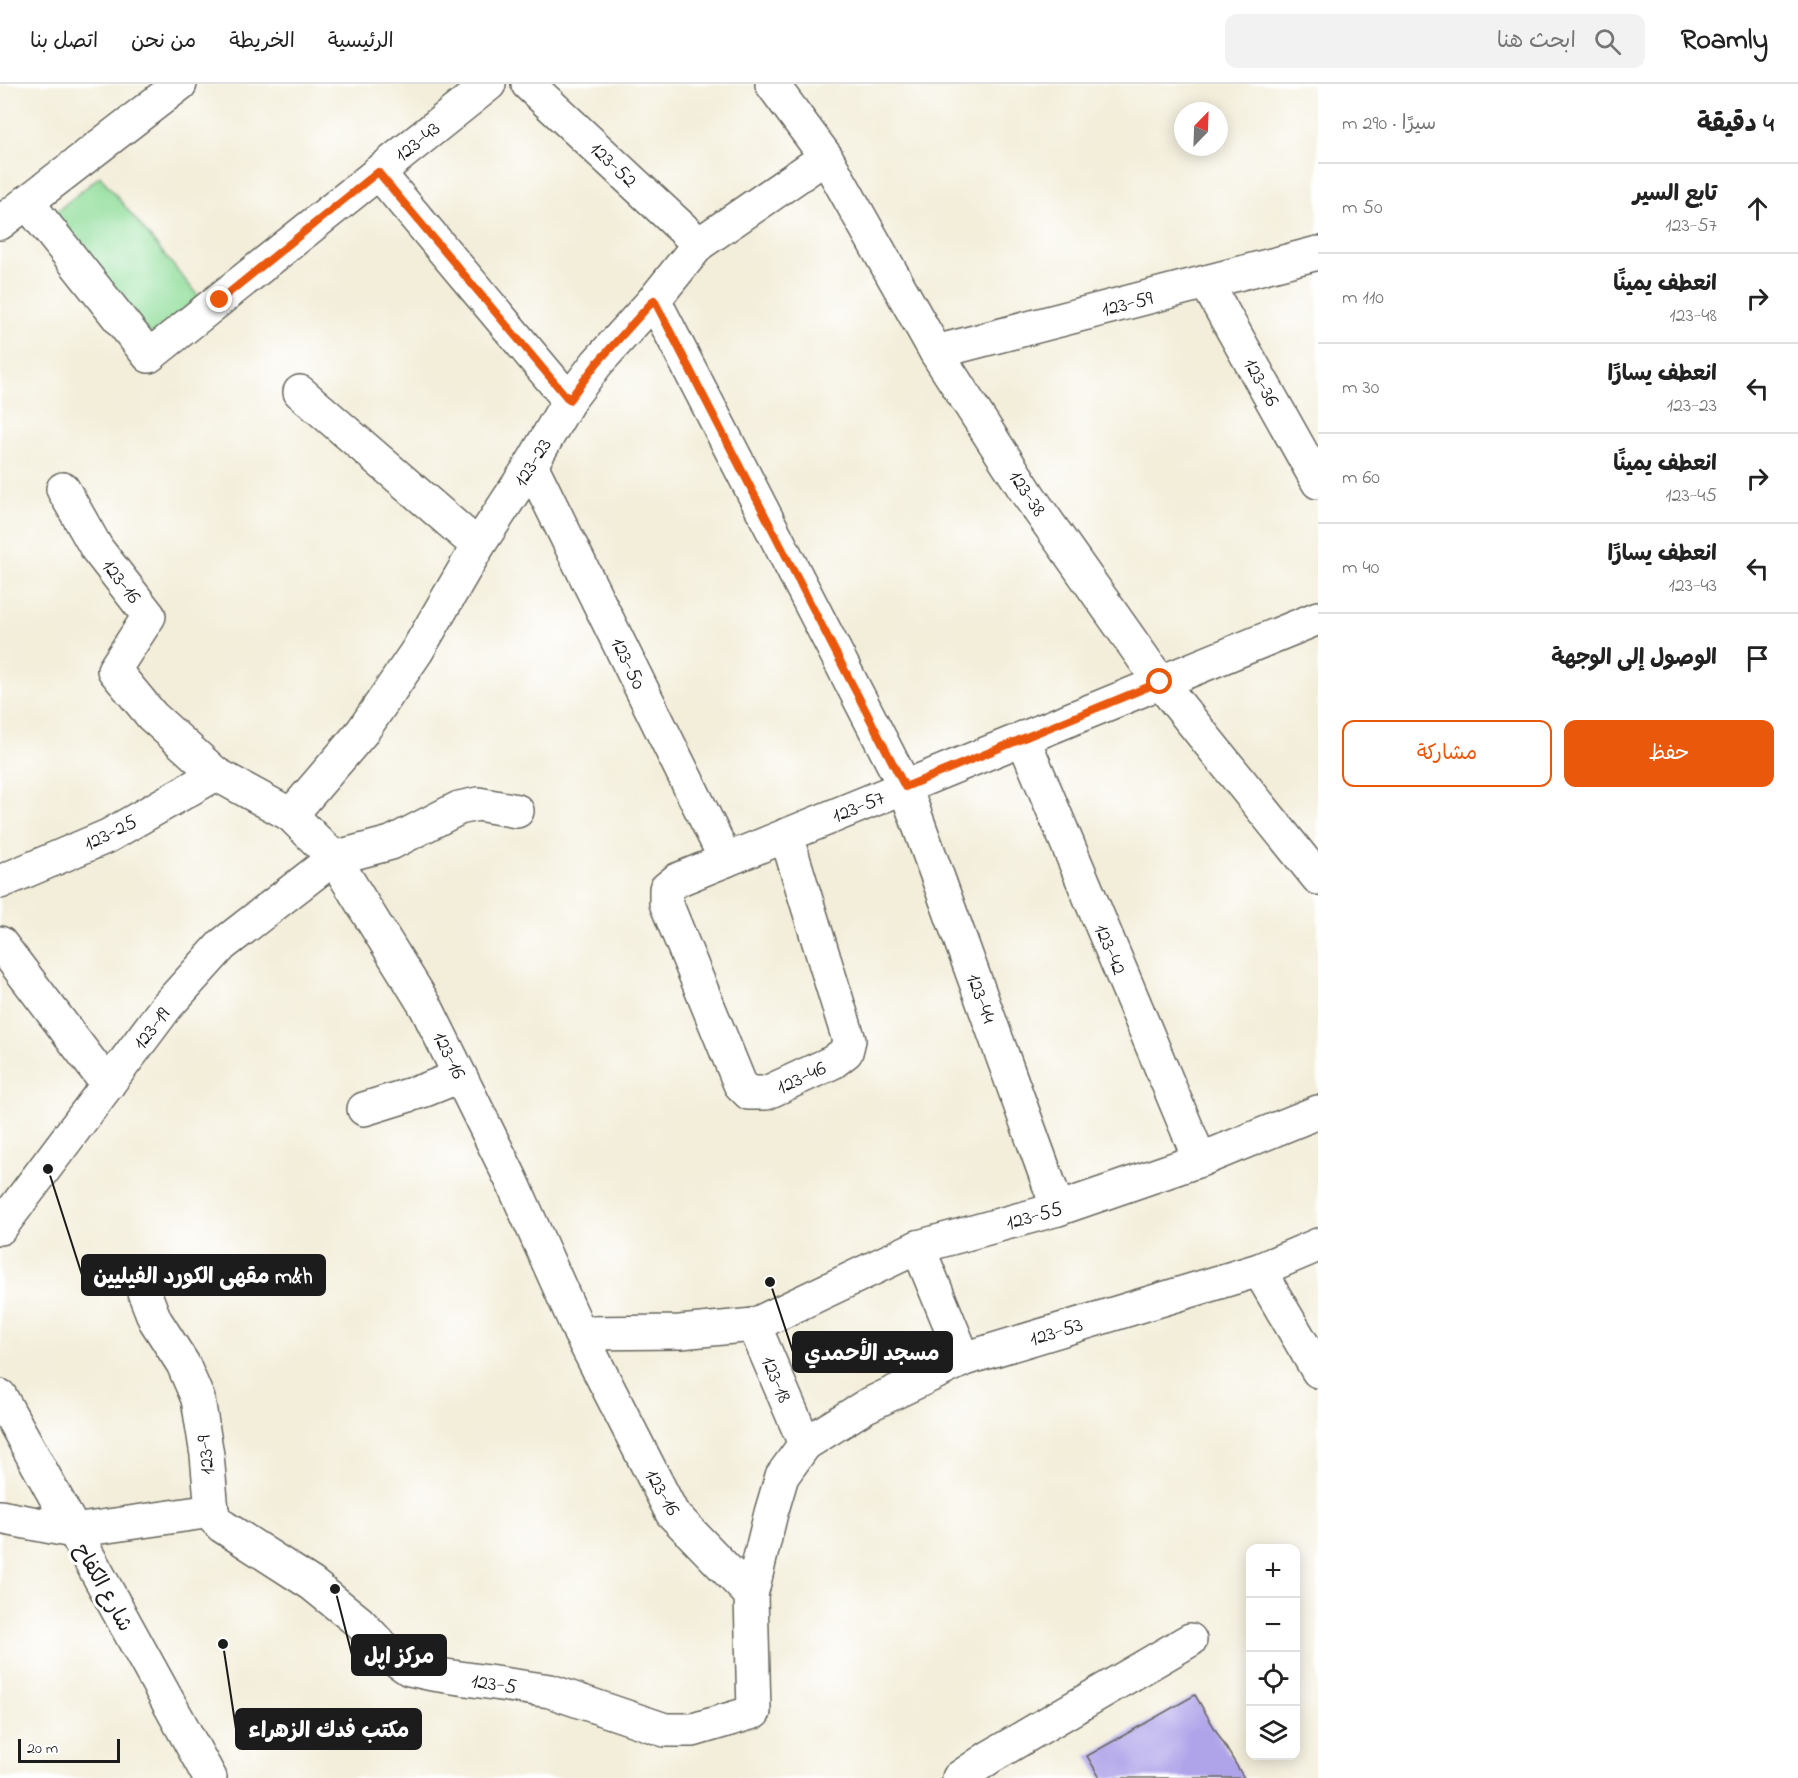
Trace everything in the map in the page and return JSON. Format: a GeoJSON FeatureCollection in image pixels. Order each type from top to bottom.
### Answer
{"type":"FeatureCollection","features":[{"type":"Feature","properties":{"kind":"street"},"geometry":{"type":"LineString","coordinates":[[0,223],[180,84]]}},
{"type":"Feature","properties":{"kind":"street","name":"123-43"},"geometry":{"type":"LineString","coordinates":[[27,202],[149,356],[489,84]]}},
{"type":"Feature","properties":{"kind":"street","name":"123-52"},"geometry":{"type":"LineString","coordinates":[[528,84],[699,244]]}},
{"type":"Feature","properties":{"kind":"street","name":"123-38"},"geometry":{"type":"LineString","coordinates":[[772,84],[825,157],[936,352],[1029,496],[1160,682],[1318,878]]}},
{"type":"Feature","properties":{"kind":"street","name":"123-23"},"geometry":{"type":"LineString","coordinates":[[291,815],[362,732],[417,651],[478,546],[531,465],[569,400],[597,363],[654,300],[699,244],[825,157]]}},
{"type":"Feature","properties":{"kind":"street"},"geometry":{"type":"LineString","coordinates":[[378,172],[569,400]]}},
{"type":"Feature","properties":{"kind":"street","name":"123-59"},"geometry":{"type":"LineString","coordinates":[[936,352],[1318,253]]}},
{"type":"Feature","properties":{"kind":"street","name":"123-36"},"geometry":{"type":"LineString","coordinates":[[1206,282],[1318,482]]}},
{"type":"Feature","properties":{"kind":"street","name":"123-44"},"geometry":{"type":"LineString","coordinates":[[654,300],[905,787],[1058,1209]]}},
{"type":"Feature","properties":{"kind":"street"},"geometry":{"type":"LineString","coordinates":[[300,392],[478,546]]}},
{"type":"Feature","properties":{"kind":"street","name":"123-50"},"geometry":{"type":"LineString","coordinates":[[531,465],[726,860]]}},
{"type":"Feature","properties":{"kind":"street","name":"123-16"},"geometry":{"type":"LineString","coordinates":[[63,489],[97,549],[149,616],[114,670],[153,716],[216,774],[291,815],[334,858],[426,1006],[512,1181],[580,1333],[672,1513],[751,1595]]}},
{"type":"Feature","properties":{"kind":"street","name":"123-57"},"geometry":{"type":"LineString","coordinates":[[666,889],[677,880],[1318,618]]}},
{"type":"Feature","properties":{"kind":"street","name":"123-42"},"geometry":{"type":"LineString","coordinates":[[1023,738],[1200,1160]]}},
{"type":"Feature","properties":{"kind":"street","name":"123-25"},"geometry":{"type":"LineString","coordinates":[[0,882],[108,836],[216,774]]}},
{"type":"Feature","properties":{"kind":"street"},"geometry":{"type":"LineString","coordinates":[[334,858],[391,843],[459,808],[478,804],[517,811]]}},
{"type":"Feature","properties":{"kind":"street","name":"123-46"},"geometry":{"type":"LineString","coordinates":[[666,889],[666,903],[740,1084],[749,1093],[766,1093],[833,1062],[846,1052],[849,1040],[786,836]]}},
{"type":"Feature","properties":{"kind":"street","name":"123-19"},"geometry":{"type":"LineString","coordinates":[[0,1228],[166,1007],[222,945],[334,858]]}},
{"type":"Feature","properties":{"kind":"street"},"geometry":{"type":"LineString","coordinates":[[0,943],[108,1085]]}},
{"type":"Feature","properties":{"kind":"street"},"geometry":{"type":"LineString","coordinates":[[364,1109],[425,1090],[460,1076]]}},
{"type":"Feature","properties":{"kind":"street","name":"123-55"},"geometry":{"type":"LineString","coordinates":[[754,1325],[918,1247],[1058,1209],[1200,1160],[1318,1112]]}},
{"type":"Feature","properties":{"kind":"street","name":"123-53"},"geometry":{"type":"LineString","coordinates":[[805,1444],[866,1406],[964,1359],[1259,1270],[1318,1245]]}},
{"type":"Feature","properties":{"kind":"street"},"geometry":{"type":"LineString","coordinates":[[918,1247],[964,1359]]}},
{"type":"Feature","properties":{"kind":"street"},"geometry":{"type":"LineString","coordinates":[[1259,1270],[1318,1371]]}},
{"type":"Feature","properties":{"kind":"street","name":"123-9"},"geometry":{"type":"LineString","coordinates":[[137,1274],[155,1320],[183,1364],[198,1399],[207,1455],[212,1511]]}},
{"type":"Feature","properties":{"kind":"street"},"geometry":{"type":"LineString","coordinates":[[580,1333],[680,1332],[754,1325]]}},
{"type":"Feature","properties":{"kind":"street","name":"123-18"},"geometry":{"type":"LineString","coordinates":[[754,1325],[805,1444]]}},
{"type":"Feature","properties":{"kind":"street","name":"شارع الكفاح"},"geometry":{"type":"LineString","coordinates":[[0,1396],[210,1778]]}},
{"type":"Feature","properties":{"kind":"street"},"geometry":{"type":"LineString","coordinates":[[751,1595],[782,1476],[805,1444]]}},
{"type":"Feature","properties":{"kind":"street"},"geometry":{"type":"LineString","coordinates":[[0,1517],[73,1531],[212,1511]]}},
{"type":"Feature","properties":{"kind":"street","name":"123-5"},"geometry":{"type":"LineString","coordinates":[[212,1511],[214,1518],[222,1526],[312,1584],[359,1622],[393,1658],[409,1669],[550,1691],[665,1730],[693,1730],[754,1712],[751,1595]]}},
{"type":"Feature","properties":{"kind":"street"},"geometry":{"type":"LineString","coordinates":[[958,1778],[990,1756],[1190,1640]]}},
{"type":"Feature","properties":{"kind":"green space"},"geometry":{"type":"Polygon","coordinates":[[[100,176],[199,297],[151,336],[51,216],[100,176]]]}},
{"type":"Feature","properties":{"kind":"building"},"geometry":{"type":"Polygon","coordinates":[[[1195,1695],[1244,1778],[1100,1778],[1087,1756],[1195,1695]]]}},
{"type":"Feature","properties":{"kind":"place","name":"مقهى الكورد الفيليين m&h"},"geometry":{"type":"Point","coordinates":[48,1169]}},
{"type":"Feature","properties":{"kind":"place","name":"مسجد الأحمدي"},"geometry":{"type":"Point","coordinates":[770,1282]}},
{"type":"Feature","properties":{"kind":"place","name":"مركز اپل"},"geometry":{"type":"Point","coordinates":[335,1589]}},
{"type":"Feature","properties":{"kind":"place","name":"مكتب فدك الزهراء"},"geometry":{"type":"Point","coordinates":[223,1644]}},
{"type":"Feature","properties":{"kind":"route"},"geometry":{"type":"LineString","coordinates":[[220,300],[378,172],[569,400],[597,363],[654,300],[905,787],[1160,682]]}}]}
